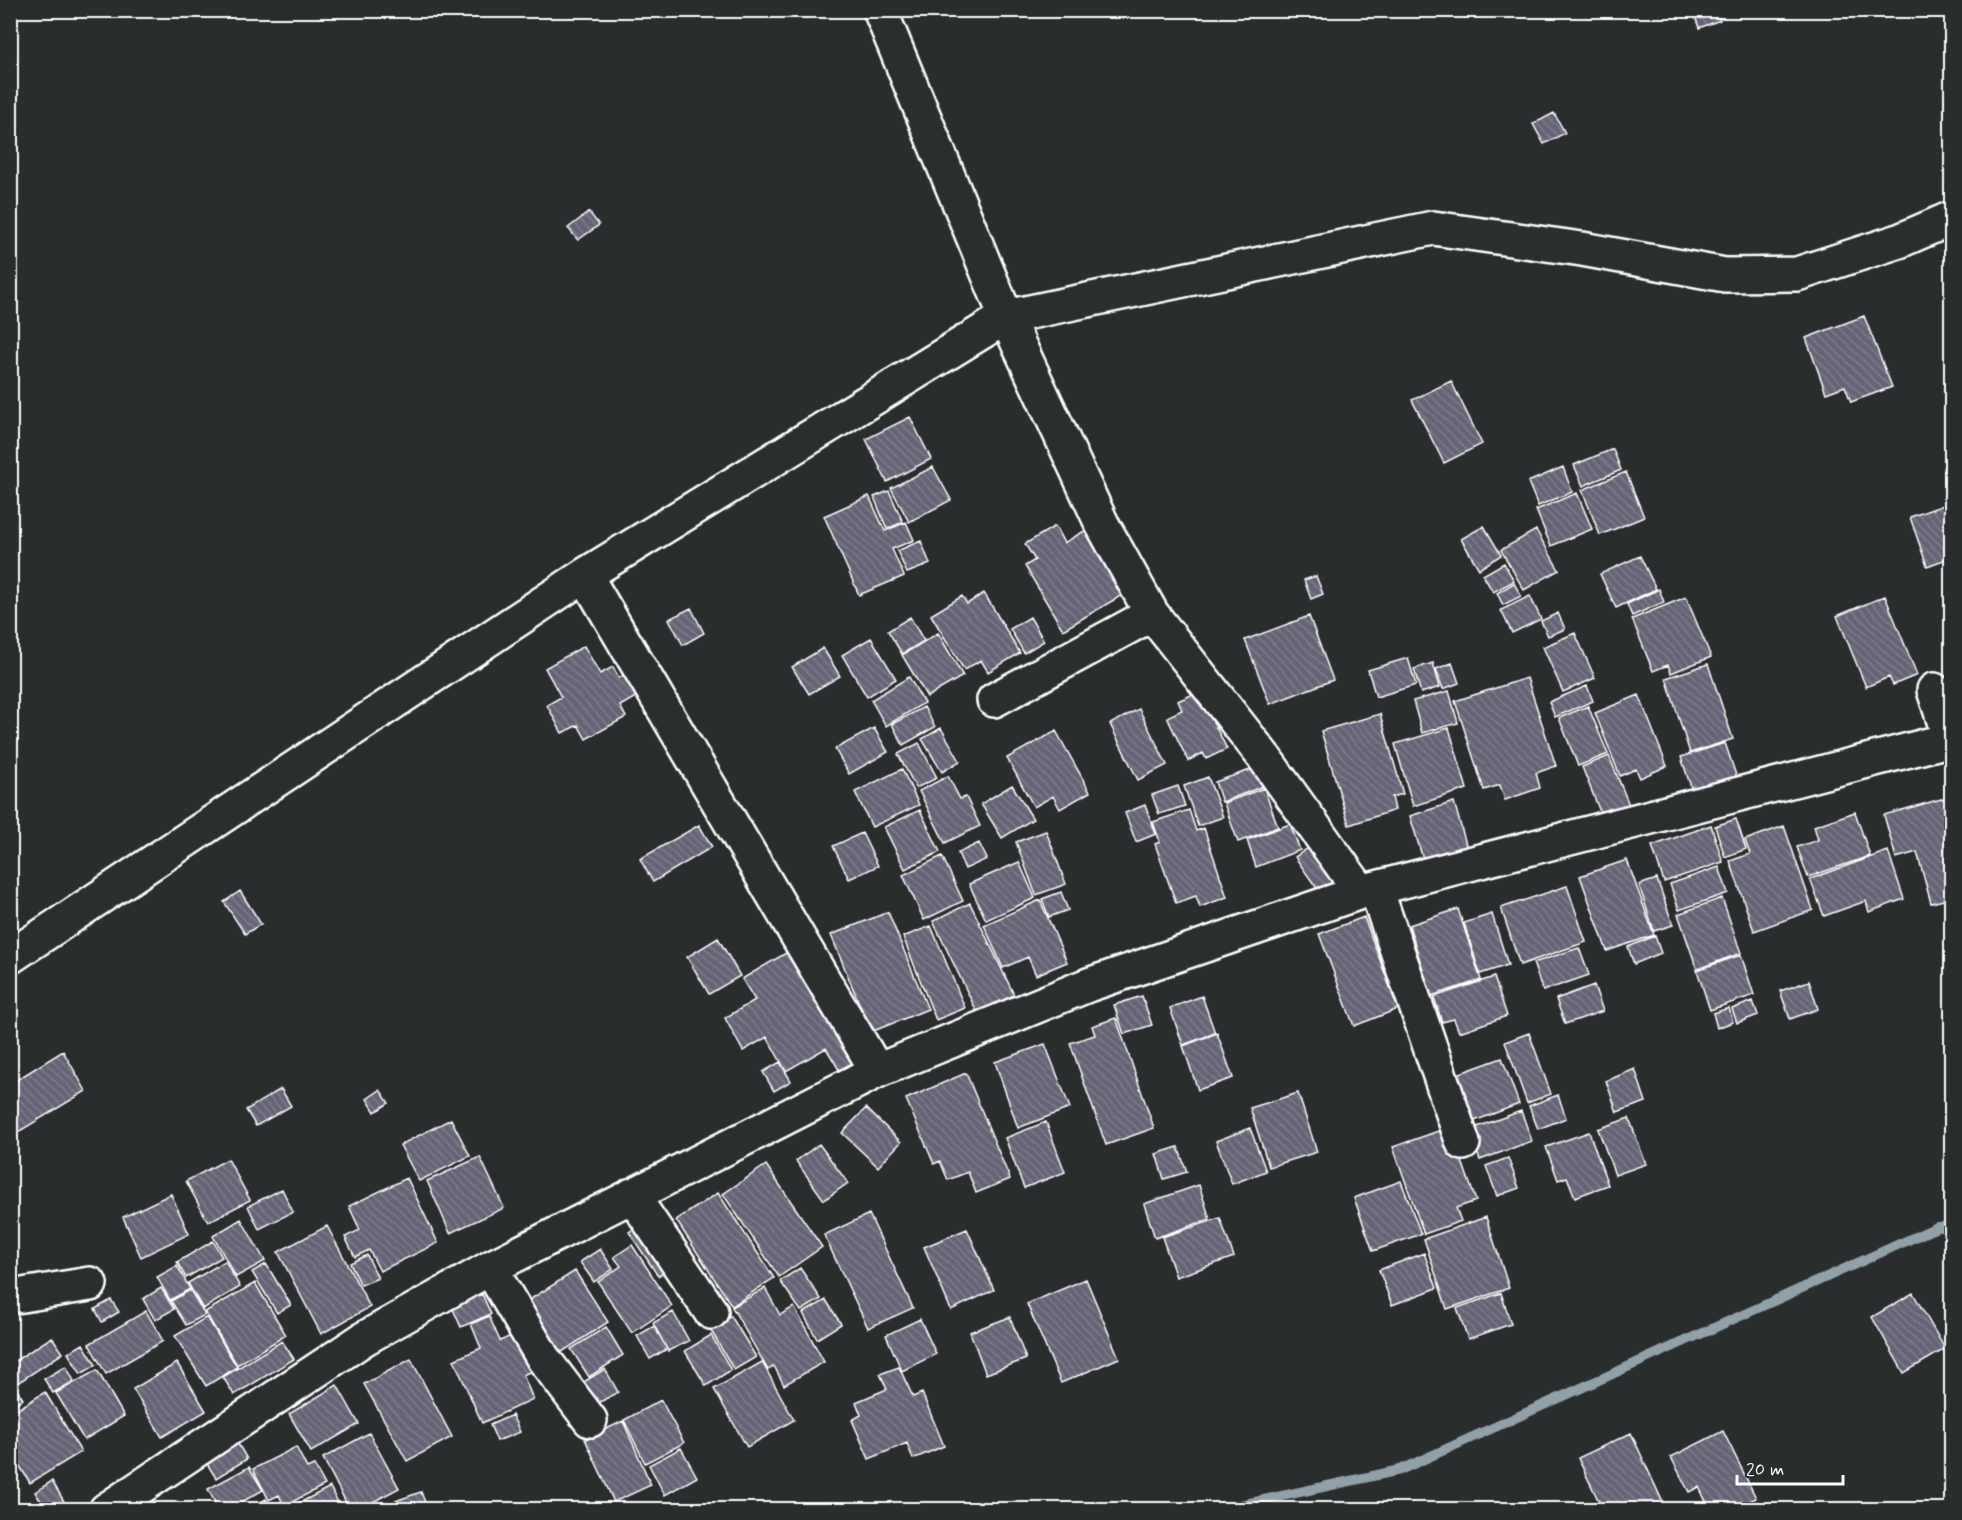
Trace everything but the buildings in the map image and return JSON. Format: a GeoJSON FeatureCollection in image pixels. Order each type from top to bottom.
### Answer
{"type":"FeatureCollection","features":[{"type":"Feature","properties":{"kind":"street"},"geometry":{"type":"LineString","coordinates":[[880,10],[1006,317],[1102,524],[1152,614],[1369,891],[1463,1143]]}},
{"type":"Feature","properties":{"kind":"street"},"geometry":{"type":"LineString","coordinates":[[10,957],[585,575],[1006,317],[1433,228],[1582,249],[1725,275],[1797,274],[1899,242],[1952,218]]}},
{"type":"Feature","properties":{"kind":"street"},"geometry":{"type":"LineString","coordinates":[[585,575],[877,1071]]}},
{"type":"Feature","properties":{"kind":"street"},"geometry":{"type":"LineString","coordinates":[[994,700],[1152,614]]}},
{"type":"Feature","properties":{"kind":"street"},"geometry":{"type":"LineString","coordinates":[[106,1509],[365,1338],[490,1268],[877,1071],[1088,985],[1369,891],[1951,739],[1934,690]]}},
{"type":"Feature","properties":{"kind":"street"},"geometry":{"type":"LineString","coordinates":[[632,1195],[711,1312]]}},
{"type":"Feature","properties":{"kind":"street"},"geometry":{"type":"LineString","coordinates":[[490,1268],[543,1358],[590,1420]]}},
{"type":"Feature","properties":{"kind":"street"},"geometry":{"type":"LineString","coordinates":[[10,1297],[90,1284]]}},
{"type":"Feature","properties":{"kind":"waterway"},"geometry":{"type":"LineString","coordinates":[[1218,1510],[1400,1470],[1937,1227],[1952,1227]]}}]}
